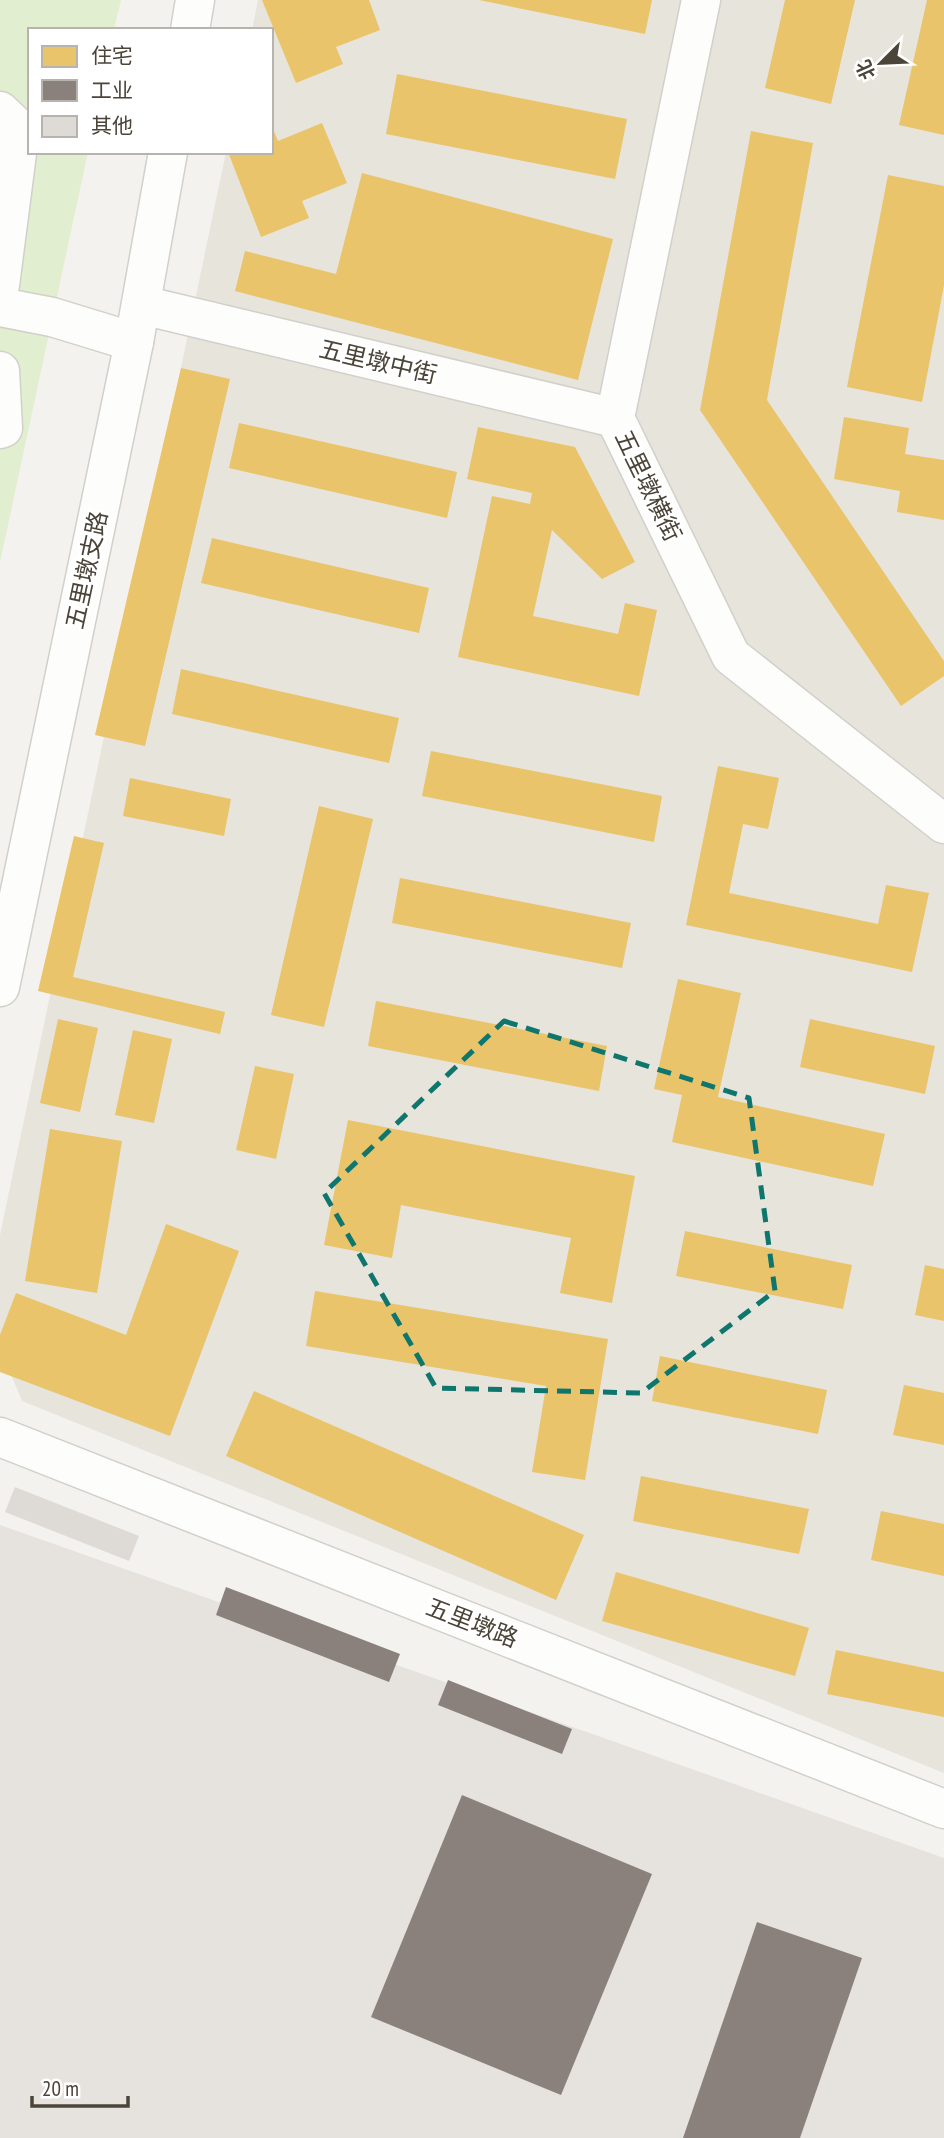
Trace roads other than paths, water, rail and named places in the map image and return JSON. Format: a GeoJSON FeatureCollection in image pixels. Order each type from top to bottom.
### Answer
{"type":"FeatureCollection","features":[{"type":"Feature","properties":{"kind":"street"},"geometry":{"type":"LineString","coordinates":[[190,28],[195,0]]}},
{"type":"Feature","properties":{"kind":"street","name":"五里墩横街"},"geometry":{"type":"LineString","coordinates":[[701,0],[615,418],[731,656],[944,824]]}},
{"type":"Feature","properties":{"kind":"street"},"geometry":{"type":"LineString","coordinates":[[0,111],[20,130],[0,285]]}},
{"type":"Feature","properties":{"kind":"street","name":"五里墩支路"},"geometry":{"type":"LineString","coordinates":[[0,987],[142,305],[168,154]]}},
{"type":"Feature","properties":{"kind":"street","name":"五里墩中街"},"geometry":{"type":"LineString","coordinates":[[142,305],[615,418]]}},
{"type":"Feature","properties":{"kind":"street"},"geometry":{"type":"LineString","coordinates":[[0,307],[52,317],[134,342]]}},
{"type":"Feature","properties":{"kind":"street"},"geometry":{"type":"LineString","coordinates":[[0,371],[3,428],[0,429]]}},
{"type":"Feature","properties":{"kind":"street","name":"五里墩路"},"geometry":{"type":"LineString","coordinates":[[0,1437],[944,1809]]}}]}
